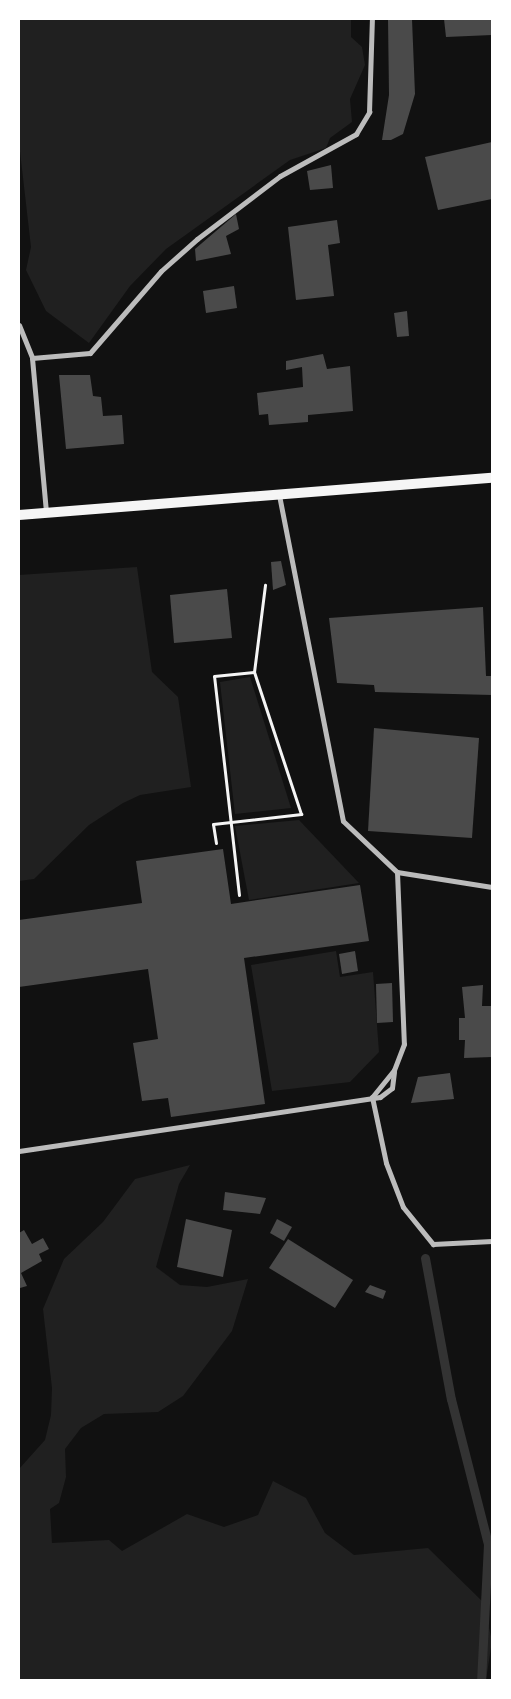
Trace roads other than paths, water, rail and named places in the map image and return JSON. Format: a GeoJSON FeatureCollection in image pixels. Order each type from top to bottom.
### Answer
{"type":"FeatureCollection","features":[{"type":"Feature","properties":{"kind":"main road"},"geometry":{"type":"LineString","coordinates":[[19,515],[492,478]]}},
{"type":"Feature","properties":{"kind":"street"},"geometry":{"type":"LineString","coordinates":[[32,358],[90,353],[161,271],[197,239],[280,176],[356,134],[369,112],[372,19]]}},
{"type":"Feature","properties":{"kind":"street"},"geometry":{"type":"LineString","coordinates":[[19,325],[32,358],[46,512]]}},
{"type":"Feature","properties":{"kind":"street"},"geometry":{"type":"LineString","coordinates":[[279,494],[343,821],[397,872],[492,887]]}},
{"type":"Feature","properties":{"kind":"street"},"geometry":{"type":"LineString","coordinates":[[19,1151],[386,1095],[392,1088],[394,1070],[404,1044],[397,872]]}},
{"type":"Feature","properties":{"kind":"street"},"geometry":{"type":"LineString","coordinates":[[372,1097],[394,1070]]}},
{"type":"Feature","properties":{"kind":"street"},"geometry":{"type":"LineString","coordinates":[[372,1097],[386,1163],[403,1207],[433,1244],[492,1241]]}},
{"type":"Feature","properties":{"kind":"waterway"},"geometry":{"type":"LineString","coordinates":[[425,1258],[451,1399],[488,1544],[481,1680]]}}]}
